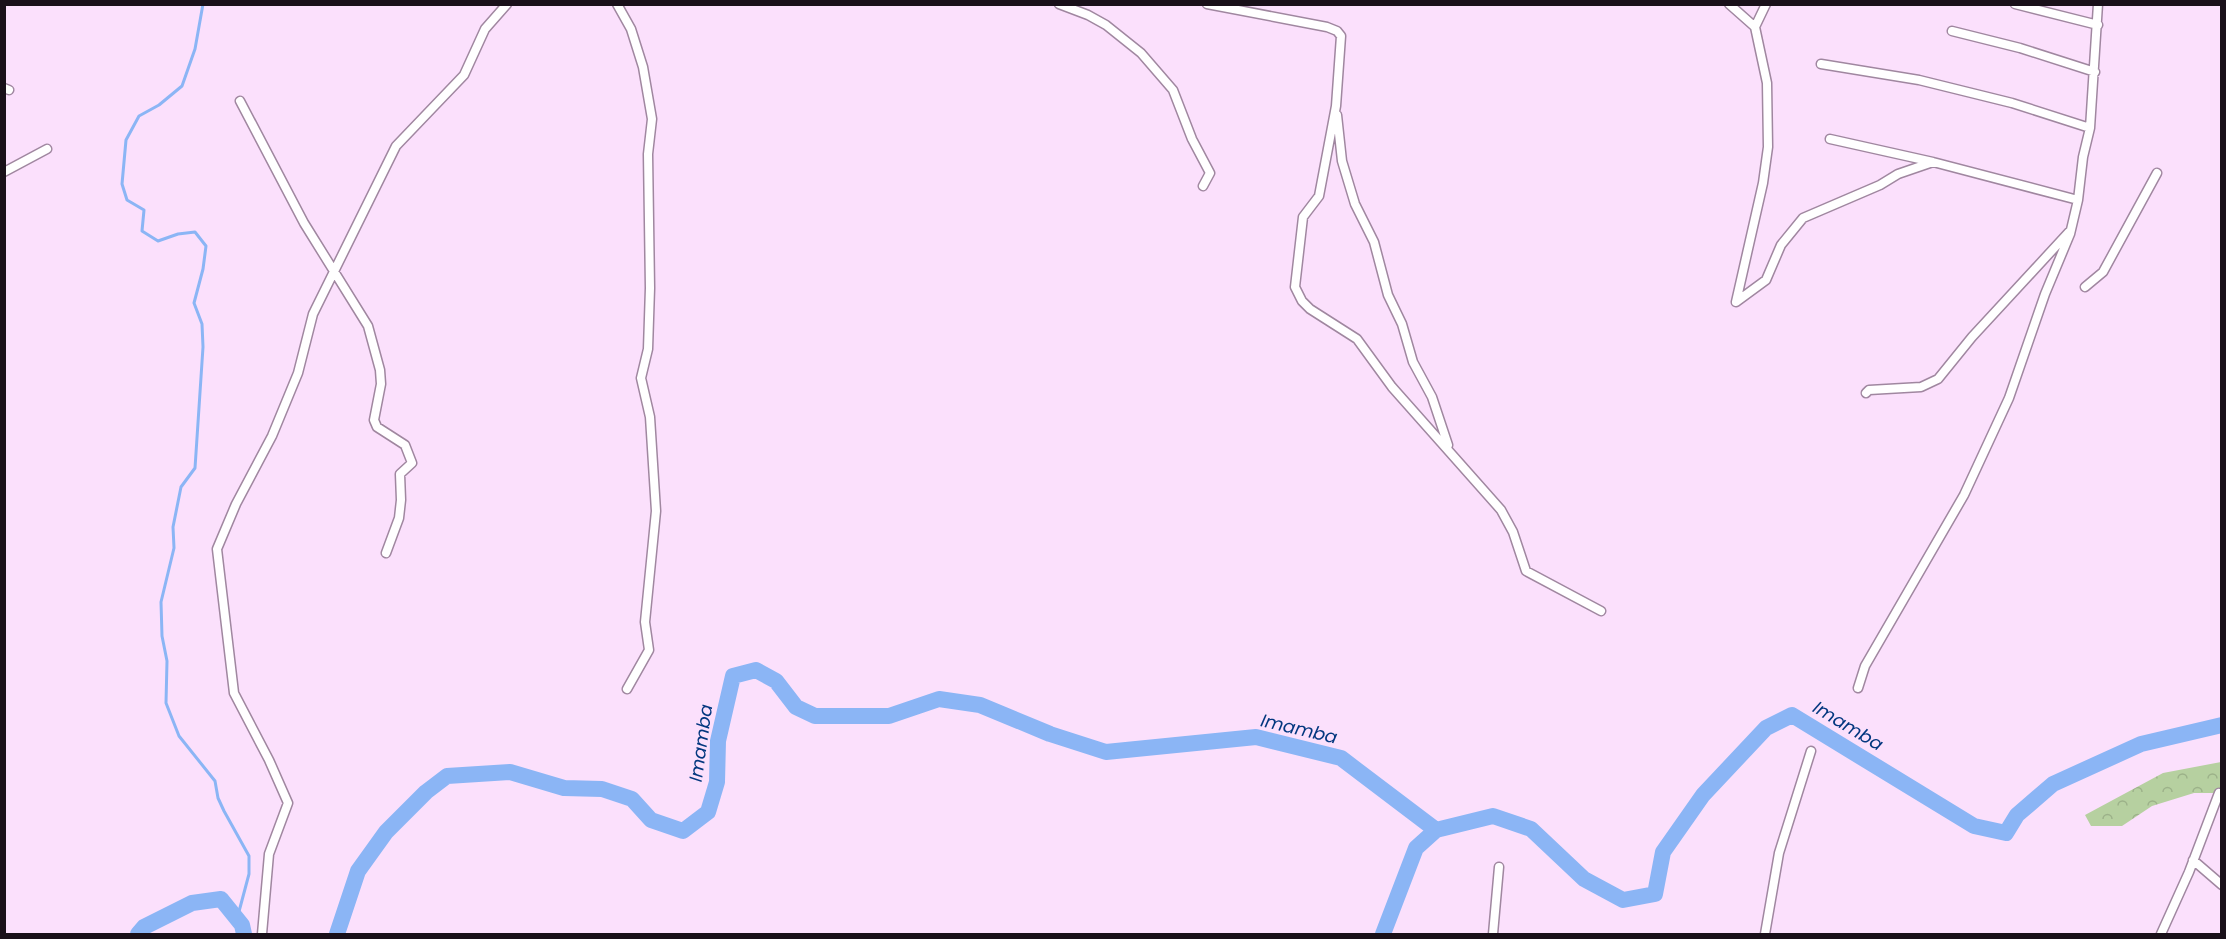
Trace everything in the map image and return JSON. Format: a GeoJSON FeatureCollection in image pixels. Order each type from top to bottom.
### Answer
{"type":"FeatureCollection","features":[{"type":"Feature","properties":{"kind":"street"},"geometry":{"type":"LineString","coordinates":[[261,934],[269,854],[288,803],[269,760],[234,693],[217,549],[236,504],[272,436],[298,373],[313,314],[396,146],[464,75],[485,29],[507,4]]}},
{"type":"Feature","properties":{"kind":"street"},"geometry":{"type":"LineString","coordinates":[[617,4],[631,29],[640,58],[652,118],[648,154],[648,349],[641,378],[650,417],[656,511],[645,622],[649,651],[627,689]]}},
{"type":"Feature","properties":{"kind":"street"},"geometry":{"type":"LineString","coordinates":[[1059,4],[1106,25],[1141,53],[1173,90],[1192,140],[1209,173],[1203,186]]}},
{"type":"Feature","properties":{"kind":"street"},"geometry":{"type":"LineString","coordinates":[[1207,4],[1327,27],[1341,36],[1336,106],[1319,196],[1303,218],[1296,287],[1302,301],[1310,309],[1357,339],[1392,387],[1501,510],[1513,532],[1526,571],[1601,611]]}},
{"type":"Feature","properties":{"kind":"street"},"geometry":{"type":"LineString","coordinates":[[1730,4],[1755,27],[1767,83],[1768,147],[1763,183],[1736,302],[1766,280],[1780,245],[1803,218],[1880,185],[1898,174],[1933,162]]}},
{"type":"Feature","properties":{"kind":"street"},"geometry":{"type":"LineString","coordinates":[[1755,27],[1766,4]]}},
{"type":"Feature","properties":{"kind":"street"},"geometry":{"type":"LineString","coordinates":[[2015,4],[2098,25]]}},
{"type":"Feature","properties":{"kind":"street"},"geometry":{"type":"LineString","coordinates":[[1858,688],[1865,666],[1964,495],[2009,398],[2045,294],[2071,230],[2090,128],[2096,72],[2098,4]]}},
{"type":"Feature","properties":{"kind":"street"},"geometry":{"type":"LineString","coordinates":[[1952,31],[2020,48],[2096,72]]}},
{"type":"Feature","properties":{"kind":"street"},"geometry":{"type":"LineString","coordinates":[[1821,64],[1919,80],[2012,103],[2090,128]]}},
{"type":"Feature","properties":{"kind":"street"},"geometry":{"type":"LineString","coordinates":[[240,101],[304,223],[368,326],[380,370],[381,384],[374,420],[377,427],[405,445],[412,463],[400,474],[399,518],[386,553]]}},
{"type":"Feature","properties":{"kind":"street"},"geometry":{"type":"LineString","coordinates":[[1336,106],[1342,161],[1354,204],[1374,242],[1388,295],[1402,324],[1413,362],[1432,397],[1449,450]]}},
{"type":"Feature","properties":{"kind":"street"},"geometry":{"type":"LineString","coordinates":[[1830,139],[1933,162],[2078,200]]}},
{"type":"Feature","properties":{"kind":"street"},"geometry":{"type":"LineString","coordinates":[[4,172],[47,149]]}},
{"type":"Feature","properties":{"kind":"street"},"geometry":{"type":"LineString","coordinates":[[2085,287],[2103,272],[2157,173]]}},
{"type":"Feature","properties":{"kind":"street"},"geometry":{"type":"LineString","coordinates":[[1866,393],[1869,390],[1922,387],[1938,378],[2071,230]]}},
{"type":"Feature","properties":{"kind":"street"},"geometry":{"type":"LineString","coordinates":[[1765,934],[1779,853],[1811,751]]}},
{"type":"Feature","properties":{"kind":"street"},"geometry":{"type":"LineString","coordinates":[[2161,934],[2219,793]]}},
{"type":"Feature","properties":{"kind":"street"},"geometry":{"type":"LineString","coordinates":[[2193,860],[2222,885]]}},
{"type":"Feature","properties":{"kind":"street"},"geometry":{"type":"LineString","coordinates":[[1493,934],[1498,867]]}},
{"type":"Feature","properties":{"kind":"green space"},"geometry":{"type":"Polygon","coordinates":[[[2221,762],[2221,790],[2213,793],[2194,793],[2152,806],[2122,826],[2091,826],[2085,815],[2163,773],[2221,762]]]}},
{"type":"Feature","properties":{"kind":"waterway"},"geometry":{"type":"LineString","coordinates":[[203,4],[195,49],[182,86],[159,105],[139,116],[126,140],[122,184],[127,200],[144,210],[142,231],[158,241],[178,234],[195,232],[206,246],[203,269],[194,303],[202,324],[203,347],[195,468],[181,487],[173,527],[174,548],[161,602],[162,636],[167,661],[166,703],[179,736],[215,781],[218,798],[249,856],[249,874],[237,919]]}},
{"type":"Feature","properties":{"kind":"waterway","name":"Imamba"},"geometry":{"type":"LineString","coordinates":[[337,934],[358,871],[386,832],[426,792],[447,776],[510,772],[564,788],[602,789],[632,799],[651,820],[683,831],[708,812],[717,782],[718,741],[733,676],[756,670],[776,681],[796,707],[815,716],[889,716],[939,699],[980,705],[1050,734],[1106,752],[1256,737],[1341,758],[1436,830],[1493,816],[1531,829],[1584,879],[1623,900],[1655,894],[1663,852],[1703,795],[1766,728],[1792,715],[1974,826],[2006,833],[2017,815],[2053,784],[2141,744],[2222,725]]}},
{"type":"Feature","properties":{"kind":"waterway"},"geometry":{"type":"LineString","coordinates":[[1383,934],[1416,848],[1436,830]]}},
{"type":"Feature","properties":{"kind":"waterway","name":"Imamba"},"geometry":{"type":"LineString","coordinates":[[138,934],[144,927],[192,903],[221,899],[242,925],[244,934]]}}]}
